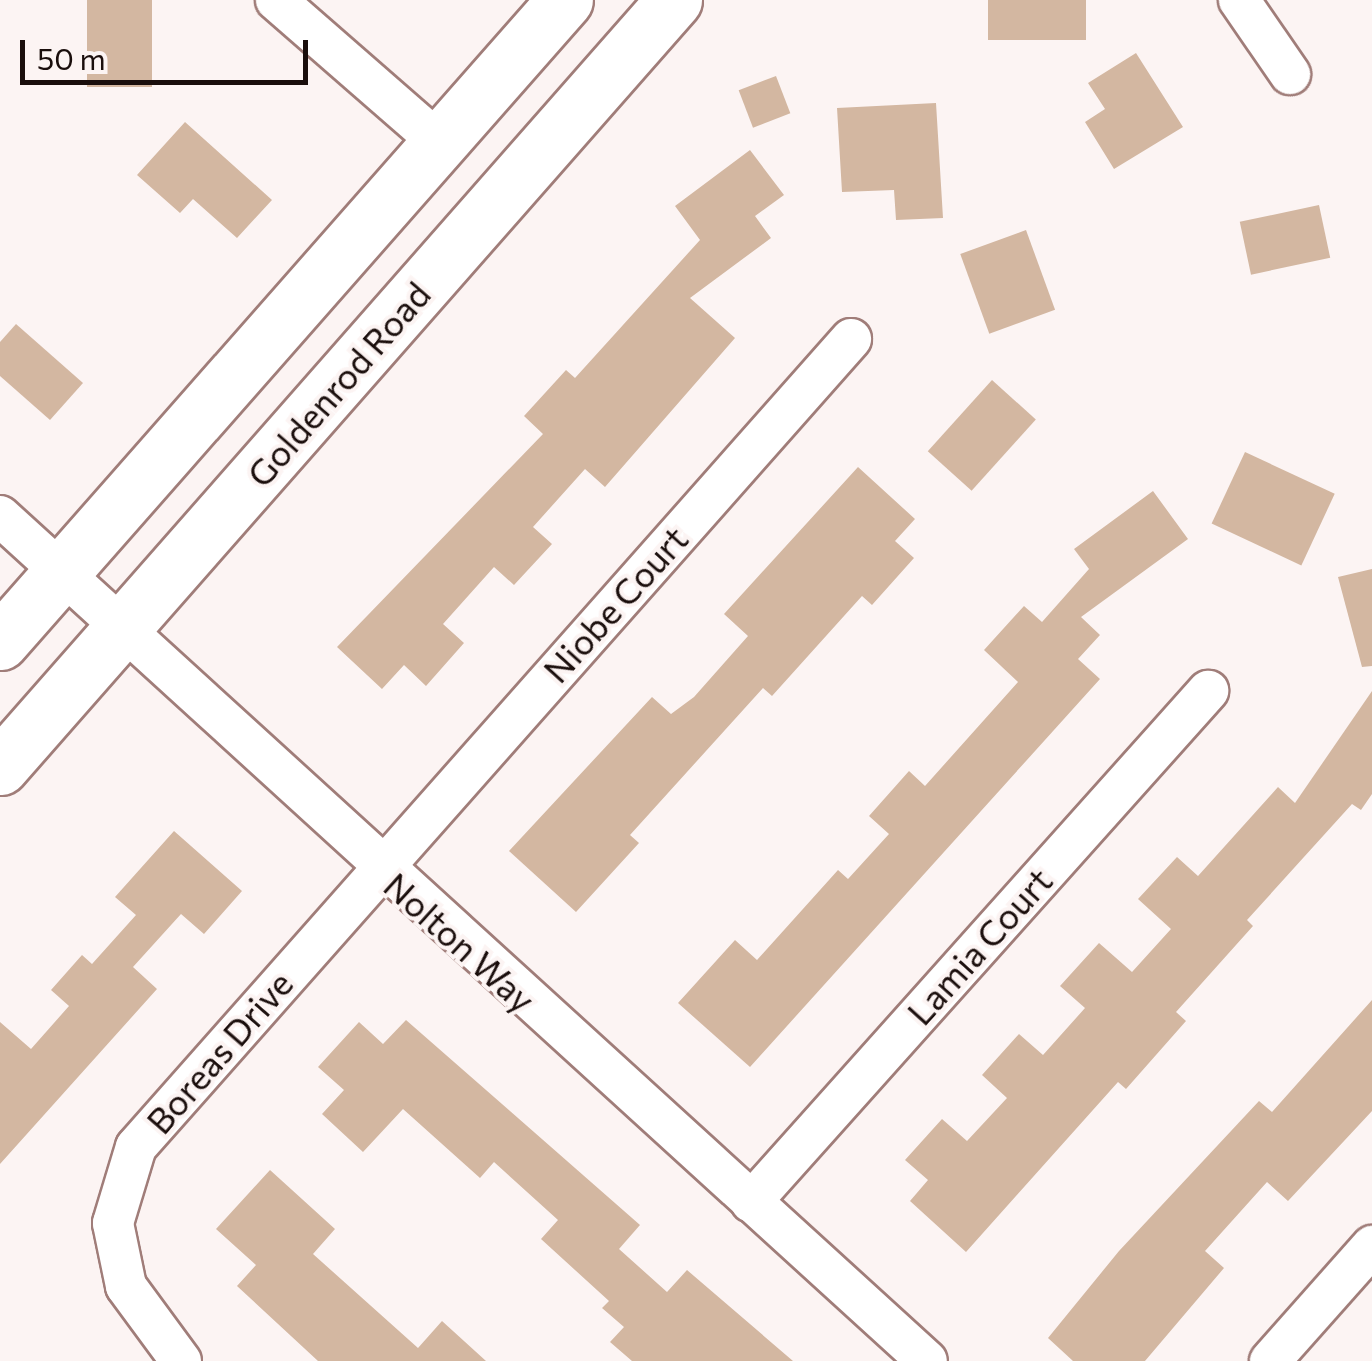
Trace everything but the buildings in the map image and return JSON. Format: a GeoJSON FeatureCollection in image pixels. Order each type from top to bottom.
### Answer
{"type":"FeatureCollection","features":[{"type":"Feature","properties":{"kind":"main road"},"geometry":{"type":"LineString","coordinates":[[0,642],[565,0]]}},
{"type":"Feature","properties":{"kind":"main road","name":"Goldenrod Road"},"geometry":{"type":"LineString","coordinates":[[0,767],[674,0]]}},
{"type":"Feature","properties":{"kind":"street"},"geometry":{"type":"LineString","coordinates":[[276,0],[440,143]]}},
{"type":"Feature","properties":{"kind":"street"},"geometry":{"type":"LineString","coordinates":[[1239,0],[1290,74]]}},
{"type":"Feature","properties":{"kind":"street","name":"Niobe Court"},"geometry":{"type":"LineString","coordinates":[[380,870],[851,339]]}},
{"type":"Feature","properties":{"kind":"street","name":"Nolton Way"},"geometry":{"type":"LineString","coordinates":[[0,516],[64,570],[120,629],[380,870],[928,1361]]}},
{"type":"Feature","properties":{"kind":"street","name":"Lamia Court"},"geometry":{"type":"LineString","coordinates":[[751,1202],[1208,691]]}},
{"type":"Feature","properties":{"kind":"street","name":"Boreas Drive"},"geometry":{"type":"LineString","coordinates":[[181,1361],[126,1286],[113,1223],[136,1147],[380,870]]}},
{"type":"Feature","properties":{"kind":"street"},"geometry":{"type":"LineString","coordinates":[[1270,1361],[1372,1246]]}}]}
